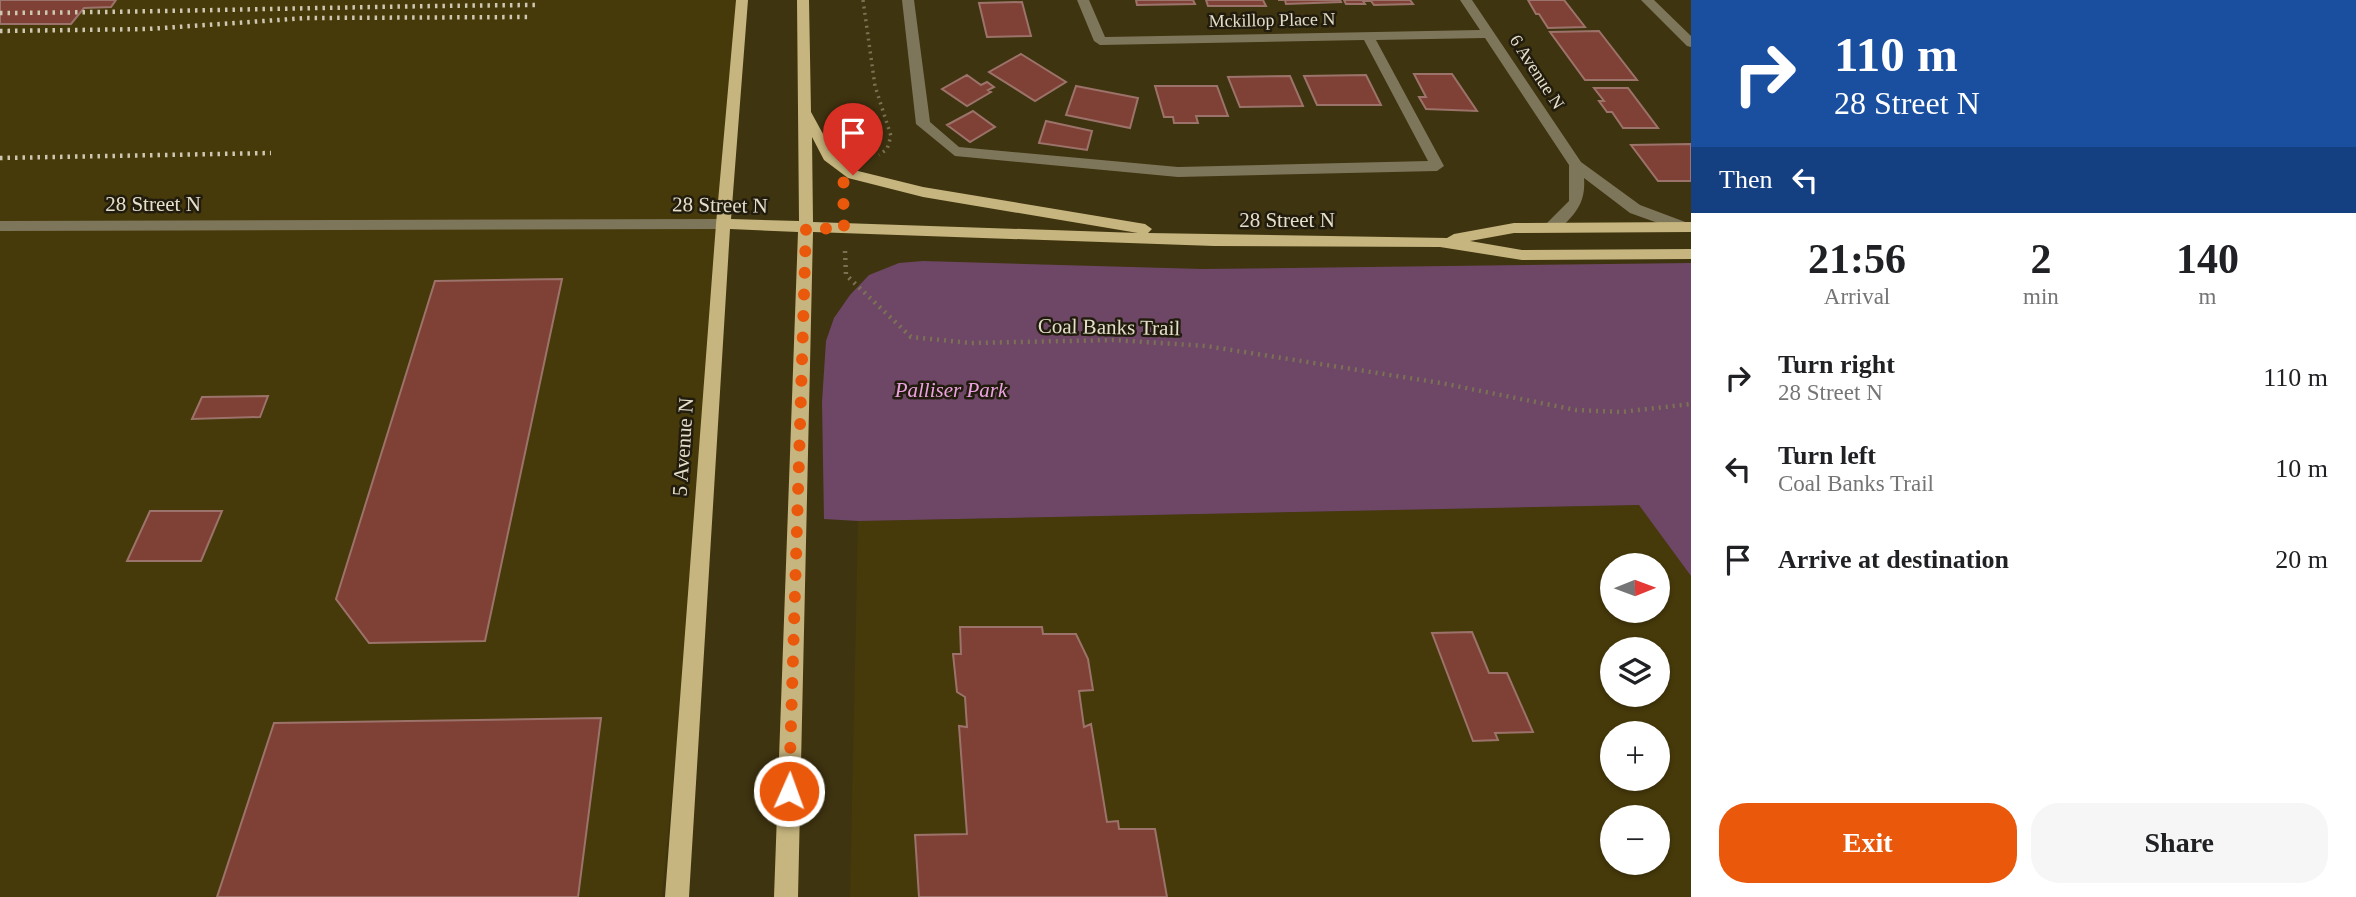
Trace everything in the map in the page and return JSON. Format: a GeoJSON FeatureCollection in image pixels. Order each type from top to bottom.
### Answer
{"type":"FeatureCollection","features":[{"type":"Feature","properties":{"kind":"main road","name":"5 Avenue N"},"geometry":{"type":"LineString","coordinates":[[677,897],[723,224],[742,0]]}},
{"type":"Feature","properties":{"kind":"main road"},"geometry":{"type":"LineString","coordinates":[[786,897],[806,228],[803,0]]}},
{"type":"Feature","properties":{"kind":"main road"},"geometry":{"type":"LineString","coordinates":[[804,107],[829,157],[853,175],[923,192],[1214,241]]}},
{"type":"Feature","properties":{"kind":"main road","name":"28 Street N"},"geometry":{"type":"LineString","coordinates":[[723,224],[1214,241],[1440,242],[1522,255],[1691,254]]}},
{"type":"Feature","properties":{"kind":"main road","name":"28 Street N"},"geometry":{"type":"LineString","coordinates":[[1440,242],[1514,228],[1687,227]]}},
{"type":"Feature","properties":{"kind":"street"},"geometry":{"type":"LineString","coordinates":[[908,0],[923,124],[955,151],[1178,172],[1437,166],[1368,36]]}},
{"type":"Feature","properties":{"kind":"street","name":"Mckillop Place N"},"geometry":{"type":"LineString","coordinates":[[1083,0],[1100,41],[1490,34]]}},
{"type":"Feature","properties":{"kind":"street","name":"6 Avenue N"},"geometry":{"type":"LineString","coordinates":[[1466,0],[1576,165],[1635,209],[1687,227]]}},
{"type":"Feature","properties":{"kind":"street"},"geometry":{"type":"LineString","coordinates":[[1647,0],[1691,43]]}},
{"type":"Feature","properties":{"kind":"street"},"geometry":{"type":"LineString","coordinates":[[1552,227],[1573,209],[1579,195],[1576,165]]}},
{"type":"Feature","properties":{"kind":"street","name":"28 Street N"},"geometry":{"type":"LineString","coordinates":[[0,226],[723,224]]}},
{"type":"Feature","properties":{"kind":"path"},"geometry":{"type":"LineString","coordinates":[[853,175],[887,149],[891,136],[881,115],[866,38],[863,0]]}},
{"type":"Feature","properties":{"kind":"path","name":"Coal Banks Trail"},"geometry":{"type":"LineString","coordinates":[[844,229],[846,275],[911,337],[971,343],[1114,340],[1206,346],[1441,383],[1576,410],[1621,412],[1691,404]]}},
{"type":"Feature","properties":{"kind":"shaded area"},"geometry":{"type":"Polygon","coordinates":[[[0,0],[742,0],[734,150],[662,897],[0,897],[0,0]]]}},
{"type":"Feature","properties":{"kind":"shaded area"},"geometry":{"type":"Polygon","coordinates":[[[1640,505],[1691,576],[1691,897],[850,897],[858,521],[1640,505]]]}},
{"type":"Feature","properties":{"kind":"green space","name":"Palliser Park"},"geometry":{"type":"Polygon","coordinates":[[[923,261],[1202,269],[1691,263],[1691,576],[1639,505],[858,521],[824,519],[822,402],[826,341],[834,318],[850,295],[869,275],[899,263],[923,261]]]}},
{"type":"Feature","properties":{"kind":"building"},"geometry":{"type":"Polygon","coordinates":[[[0,0],[116,0],[111,7],[84,8],[71,24],[0,24],[0,0]]]}},
{"type":"Feature","properties":{"kind":"building"},"geometry":{"type":"Polygon","coordinates":[[[1136,0],[1193,0],[1195,4],[1137,5],[1136,0]]]}},
{"type":"Feature","properties":{"kind":"building"},"geometry":{"type":"Polygon","coordinates":[[[1206,0],[1263,0],[1266,6],[1208,6],[1206,0]]]}},
{"type":"Feature","properties":{"kind":"building"},"geometry":{"type":"Polygon","coordinates":[[[1285,0],[1340,0],[1341,2],[1286,4],[1285,0]]]}},
{"type":"Feature","properties":{"kind":"building"},"geometry":{"type":"Polygon","coordinates":[[[1344,0],[1410,0],[1413,4],[1374,5],[1371,1],[1363,1],[1365,4],[1346,4],[1344,0]]]}},
{"type":"Feature","properties":{"kind":"building"},"geometry":{"type":"Polygon","coordinates":[[[1528,0],[1564,0],[1585,27],[1548,28],[1528,0]]]}},
{"type":"Feature","properties":{"kind":"building"},"geometry":{"type":"Polygon","coordinates":[[[1022,2],[1031,36],[987,37],[979,3],[1022,2]]]}},
{"type":"Feature","properties":{"kind":"building"},"geometry":{"type":"Polygon","coordinates":[[[1599,31],[1637,80],[1585,80],[1550,32],[1599,31]]]}},
{"type":"Feature","properties":{"kind":"building"},"geometry":{"type":"Polygon","coordinates":[[[1021,54],[1066,82],[1035,101],[989,72],[1021,54]]]}},
{"type":"Feature","properties":{"kind":"building"},"geometry":{"type":"Polygon","coordinates":[[[1414,74],[1452,74],[1477,111],[1426,109],[1419,97],[1426,97],[1414,74]]]}},
{"type":"Feature","properties":{"kind":"building"},"geometry":{"type":"Polygon","coordinates":[[[967,75],[981,85],[987,82],[994,87],[988,90],[991,92],[967,106],[942,89],[967,75]]]}},
{"type":"Feature","properties":{"kind":"building"},"geometry":{"type":"Polygon","coordinates":[[[1366,75],[1381,105],[1317,105],[1304,76],[1366,75]]]}},
{"type":"Feature","properties":{"kind":"building"},"geometry":{"type":"Polygon","coordinates":[[[1290,76],[1303,106],[1240,107],[1228,77],[1290,76]]]}},
{"type":"Feature","properties":{"kind":"building"},"geometry":{"type":"Polygon","coordinates":[[[1076,86],[1138,98],[1130,128],[1066,115],[1076,86]]]}},
{"type":"Feature","properties":{"kind":"building"},"geometry":{"type":"Polygon","coordinates":[[[1155,86],[1217,86],[1228,116],[1196,116],[1198,123],[1174,123],[1173,117],[1164,117],[1155,86]]]}},
{"type":"Feature","properties":{"kind":"building"},"geometry":{"type":"Polygon","coordinates":[[[1594,88],[1628,88],[1658,128],[1623,128],[1612,112],[1607,112],[1599,101],[1604,101],[1594,88]]]}},
{"type":"Feature","properties":{"kind":"building"},"geometry":{"type":"Polygon","coordinates":[[[973,111],[995,127],[970,142],[947,125],[973,111]]]}},
{"type":"Feature","properties":{"kind":"building"},"geometry":{"type":"Polygon","coordinates":[[[1046,121],[1092,131],[1087,150],[1039,143],[1046,121]]]}},
{"type":"Feature","properties":{"kind":"building"},"geometry":{"type":"Polygon","coordinates":[[[1691,144],[1691,181],[1658,181],[1631,145],[1691,144]]]}},
{"type":"Feature","properties":{"kind":"building"},"geometry":{"type":"Polygon","coordinates":[[[562,279],[485,641],[369,643],[336,599],[435,281],[562,279]]]}},
{"type":"Feature","properties":{"kind":"building"},"geometry":{"type":"Polygon","coordinates":[[[268,396],[260,417],[192,419],[202,397],[268,396]]]}},
{"type":"Feature","properties":{"kind":"building"},"geometry":{"type":"Polygon","coordinates":[[[150,511],[222,511],[201,561],[127,561],[150,511]]]}},
{"type":"Feature","properties":{"kind":"building"},"geometry":{"type":"Polygon","coordinates":[[[960,627],[1042,627],[1043,634],[1076,634],[1088,659],[1093,690],[1079,691],[1084,727],[1091,724],[1107,822],[1118,821],[1119,829],[1155,829],[1167,897],[919,897],[915,835],[967,834],[959,726],[967,727],[965,697],[957,692],[953,654],[961,654],[960,627]]]}},
{"type":"Feature","properties":{"kind":"building"},"geometry":{"type":"Polygon","coordinates":[[[1472,632],[1489,673],[1507,673],[1533,732],[1495,733],[1498,740],[1473,741],[1432,633],[1472,632]]]}},
{"type":"Feature","properties":{"kind":"building"},"geometry":{"type":"Polygon","coordinates":[[[601,718],[578,897],[217,897],[274,723],[601,718]]]}},
{"type":"Feature","properties":{"kind":"railway"},"geometry":{"type":"LineString","coordinates":[[0,13],[537,5]]}},
{"type":"Feature","properties":{"kind":"railway"},"geometry":{"type":"LineString","coordinates":[[0,31],[148,29],[307,18],[532,17]]}},
{"type":"Feature","properties":{"kind":"railway"},"geometry":{"type":"LineString","coordinates":[[0,158],[271,153]]}},
{"type":"Feature","properties":{"kind":"route"},"geometry":{"type":"LineString","coordinates":[[789,791],[806,228],[844,229],[843,183],[853,175]]}}]}
